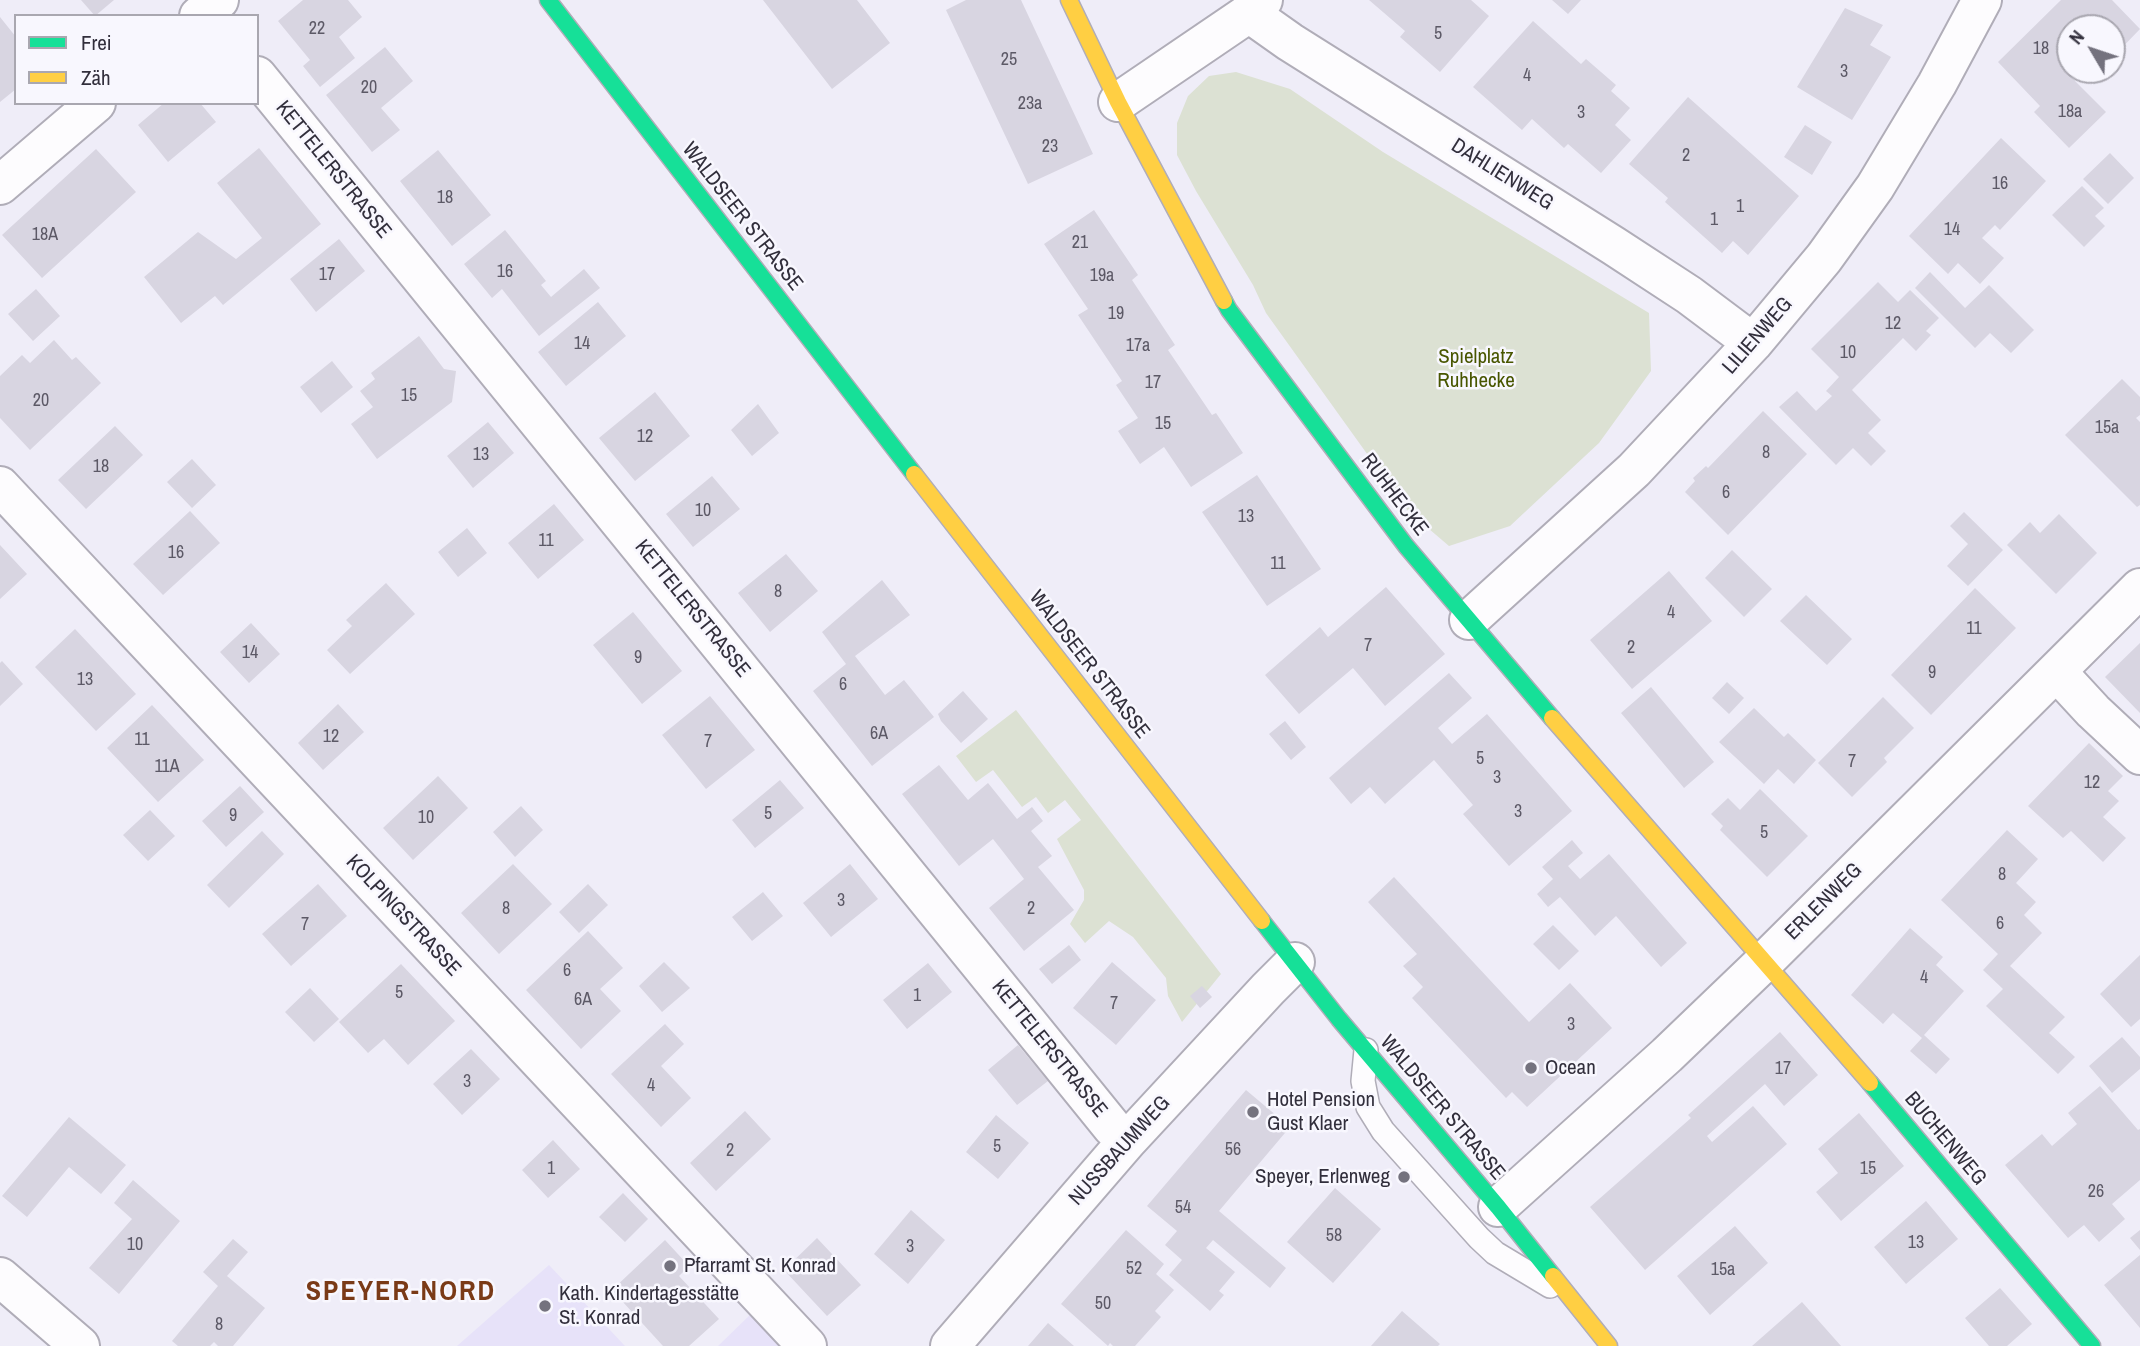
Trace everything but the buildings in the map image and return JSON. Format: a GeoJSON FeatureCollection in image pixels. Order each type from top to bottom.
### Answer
{"type":"FeatureCollection","features":[{"type":"Feature","properties":{"kind":"main road","name":"WALDSEER STRASSE"},"geometry":{"type":"LineString","coordinates":[[548,0],[1069,675],[1295,962],[1609,1346]]}},
{"type":"Feature","properties":{"kind":"main road","name":"RUHHECKE"},"geometry":{"type":"LineString","coordinates":[[1069,0],[1118,102],[1229,310],[1406,546],[1572,743],[1764,962]]}},
{"type":"Feature","properties":{"kind":"main road","name":"BUCHENWEG"},"geometry":{"type":"LineString","coordinates":[[1764,962],[1816,1019],[2092,1346]]}},
{"type":"Feature","properties":{"kind":"street","name":"LILIENWEG"},"geometry":{"type":"LineString","coordinates":[[1469,620],[1634,470],[1753,343],[1824,258],[1875,187],[1937,84],[1982,0]]}},
{"type":"Feature","properties":{"kind":"street"},"geometry":{"type":"LineString","coordinates":[[1118,102],[1256,6]]}},
{"type":"Feature","properties":{"kind":"street","name":"DAHLIENWEG"},"geometry":{"type":"LineString","coordinates":[[1256,6],[1290,42],[1614,246],[1689,295],[1753,343]]}},
{"type":"Feature","properties":{"kind":"street","name":"KETTELERSTRASSE"},"geometry":{"type":"LineString","coordinates":[[259,78],[1047,1047],[1127,1141]]}},
{"type":"Feature","properties":{"kind":"street"},"geometry":{"type":"LineString","coordinates":[[0,185],[94,105]]}},
{"type":"Feature","properties":{"kind":"street","name":"KOLPINGSTRASSE"},"geometry":{"type":"LineString","coordinates":[[0,486],[807,1346]]}},
{"type":"Feature","properties":{"kind":"street","name":"ERLENWEG"},"geometry":{"type":"LineString","coordinates":[[1498,1208],[1667,1055],[1764,962],[2140,588]]}},
{"type":"Feature","properties":{"kind":"street"},"geometry":{"type":"LineString","coordinates":[[2057,672],[2093,711],[2140,755]]}},
{"type":"Feature","properties":{"kind":"street","name":"NUSSBAUMWEG"},"geometry":{"type":"LineString","coordinates":[[950,1346],[1127,1141],[1295,962]]}},
{"type":"Feature","properties":{"kind":"street"},"geometry":{"type":"LineString","coordinates":[[0,1277],[80,1346]]}},
{"type":"Feature","properties":{"kind":"lane"},"geometry":{"type":"LineString","coordinates":[[1366,1050],[1363,1080],[1368,1107],[1383,1131],[1495,1253],[1570,1297]]}},
{"type":"Feature","properties":{"kind":"shaded area","name":"Kath. Kindertagesstätte St. Konrad"},"geometry":{"type":"Polygon","coordinates":[[[549,1265],[625,1346],[457,1346],[549,1265]]]}},
{"type":"Feature","properties":{"kind":"shaded area","name":"Kath. Kindertagesstätte St. Konrad"},"geometry":{"type":"Polygon","coordinates":[[[753,1312],[785,1346],[718,1346],[753,1312]]]}},
{"type":"Feature","properties":{"kind":"green space","name":"Spielplatz Ruhhecke"},"geometry":{"type":"Polygon","coordinates":[[[1236,72],[1290,89],[1383,152],[1649,313],[1651,371],[1599,443],[1510,526],[1449,546],[1408,511],[1266,313],[1253,285],[1177,155],[1177,123],[1188,96],[1209,76],[1236,72]]]}},
{"type":"Feature","properties":{"kind":"green space"},"geometry":{"type":"Polygon","coordinates":[[[1016,710],[1221,974],[1182,1022],[1168,996],[1166,978],[1133,937],[1109,921],[1085,943],[1070,924],[1084,900],[1084,890],[1057,839],[1081,820],[1065,800],[1048,813],[1036,797],[1022,807],[993,770],[976,782],[956,756],[1016,710]]]}},
{"type":"Feature","properties":{"kind":"traffic: fast"},"geometry":{"type":"LineString","coordinates":[[548,0],[914,474]]}},
{"type":"Feature","properties":{"kind":"traffic: fast"},"geometry":{"type":"LineString","coordinates":[[1224,301],[1406,546],[1552,718]]}},
{"type":"Feature","properties":{"kind":"traffic: fast"},"geometry":{"type":"LineString","coordinates":[[1262,921],[1339,1019],[1553,1276]]}},
{"type":"Feature","properties":{"kind":"traffic: fast"},"geometry":{"type":"LineString","coordinates":[[1870,1083],[2092,1346]]}},
{"type":"Feature","properties":{"kind":"traffic: slow"},"geometry":{"type":"LineString","coordinates":[[1069,0],[1118,102],[1224,301]]}},
{"type":"Feature","properties":{"kind":"traffic: slow"},"geometry":{"type":"LineString","coordinates":[[914,474],[1262,921]]}},
{"type":"Feature","properties":{"kind":"traffic: slow"},"geometry":{"type":"LineString","coordinates":[[1552,718],[1870,1083]]}},
{"type":"Feature","properties":{"kind":"traffic: slow"},"geometry":{"type":"LineString","coordinates":[[1553,1276],[1609,1346]]}},
{"type":"Feature","properties":{"kind":"place","name":"Ocean"},"geometry":{"type":"Point","coordinates":[1531,1068]}},
{"type":"Feature","properties":{"kind":"place","name":"Hotel Pension Gust Klaer"},"geometry":{"type":"Point","coordinates":[1253,1112]}},
{"type":"Feature","properties":{"kind":"place","name":"Speyer, Erlenweg"},"geometry":{"type":"Point","coordinates":[1404,1177]}},
{"type":"Feature","properties":{"kind":"place","name":"Pfarramt St. Konrad"},"geometry":{"type":"Point","coordinates":[670,1266]}},
{"type":"Feature","properties":{"kind":"place","name":"Kath. Kindertagesstätte St. Konrad"},"geometry":{"type":"Point","coordinates":[545,1306]}},
{"type":"Feature","properties":{"kind":"district","name":"SPEYER-NORD"},"geometry":{"type":"Point","coordinates":[401,1292]}}]}
